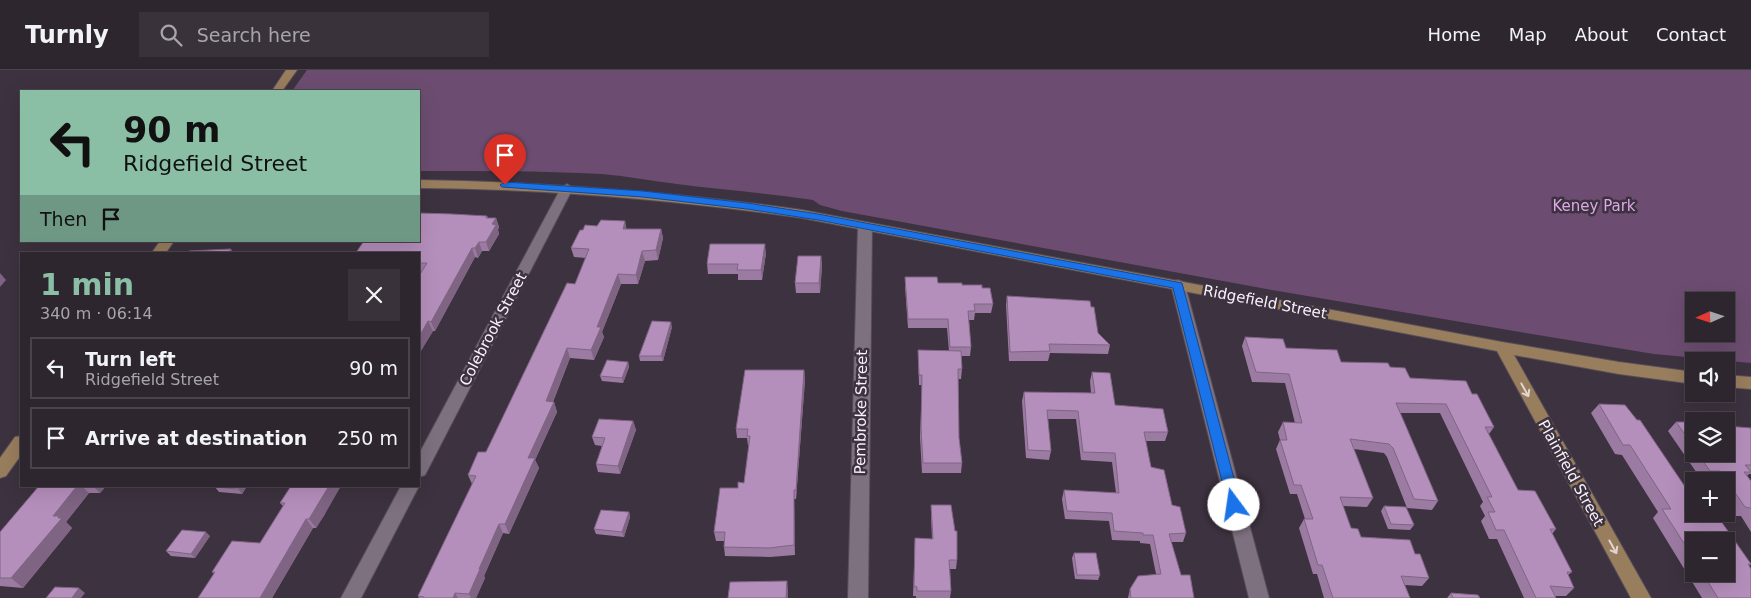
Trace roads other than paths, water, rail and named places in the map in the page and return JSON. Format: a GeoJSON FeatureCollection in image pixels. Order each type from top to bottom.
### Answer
{"type":"FeatureCollection","features":[{"type":"Feature","properties":{"kind":"street"},"geometry":{"type":"LineString","coordinates":[[278,90],[292,70]]}},
{"type":"Feature","properties":{"kind":"street","name":"Ridgefield Street"},"geometry":{"type":"LineString","coordinates":[[420,184],[567,188],[711,201],[864,226],[1502,347],[1619,368],[1685,377]]}},
{"type":"Feature","properties":{"kind":"street","name":"Colebrook Street"},"geometry":{"type":"LineString","coordinates":[[420,468],[567,188]]}},
{"type":"Feature","properties":{"kind":"street","name":"Pembroke Street"},"geometry":{"type":"LineString","coordinates":[[858,598],[864,226]]}},
{"type":"Feature","properties":{"kind":"street"},"geometry":{"type":"LineString","coordinates":[[1178,285],[1259,598]]}},
{"type":"Feature","properties":{"kind":"street","name":"Plainfield Street"},"geometry":{"type":"LineString","coordinates":[[1502,347],[1641,598]]}},
{"type":"Feature","properties":{"kind":"street"},"geometry":{"type":"LineString","coordinates":[[1735,382],[1751,383]]}},
{"type":"Feature","properties":{"kind":"street"},"geometry":{"type":"LineString","coordinates":[[0,471],[20,443]]}},
{"type":"Feature","properties":{"kind":"street"},"geometry":{"type":"LineString","coordinates":[[351,598],[409,487]]}},
{"type":"Feature","properties":{"kind":"park label","name":"Keney Park"},"geometry":{"type":"Point","coordinates":[1594,206]}}]}
